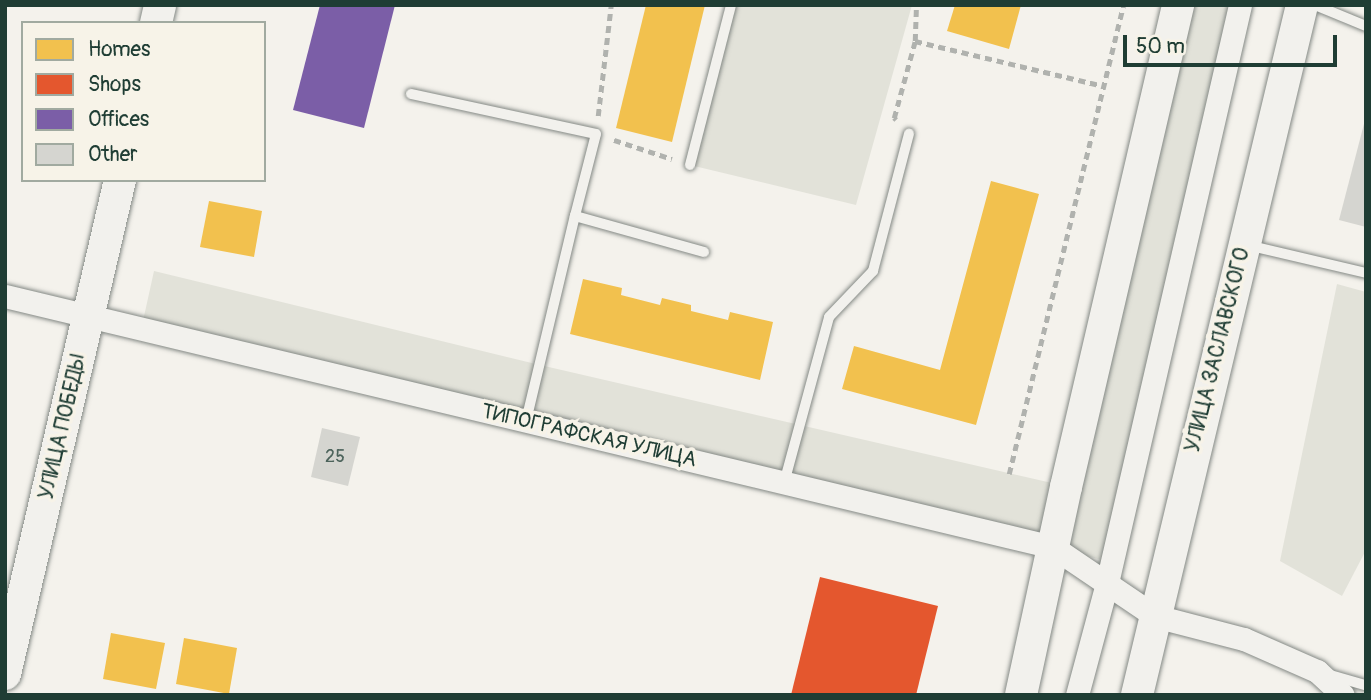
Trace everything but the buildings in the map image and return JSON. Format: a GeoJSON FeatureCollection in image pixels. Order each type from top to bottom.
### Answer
{"type":"FeatureCollection","features":[{"type":"Feature","properties":{"kind":"street"},"geometry":{"type":"LineString","coordinates":[[1021,695],[1178,5]]}},
{"type":"Feature","properties":{"kind":"street"},"geometry":{"type":"LineString","coordinates":[[1077,695],[1107,583],[1240,5]]}},
{"type":"Feature","properties":{"kind":"street","name":"УЛИЦА ЗАСЛАВСКОГО"},"geometry":{"type":"LineString","coordinates":[[1137,695],[1302,5]]}},
{"type":"Feature","properties":{"kind":"street","name":"УЛИЦА ПОБЕДЫ"},"geometry":{"type":"LineString","coordinates":[[5,674],[120,182]]}},
{"type":"Feature","properties":{"kind":"street","name":"ТИПОГРАФСКАЯ УЛИЦА"},"geometry":{"type":"LineString","coordinates":[[5,296],[1053,547],[1155,616]]}},
{"type":"Feature","properties":{"kind":"street"},"geometry":{"type":"LineString","coordinates":[[1155,616],[1244,639],[1317,671],[1343,695]]}},
{"type":"Feature","properties":{"kind":"lane"},"geometry":{"type":"LineString","coordinates":[[690,164],[732,5]]}},
{"type":"Feature","properties":{"kind":"lane"},"geometry":{"type":"LineString","coordinates":[[1315,5],[1366,26]]}},
{"type":"Feature","properties":{"kind":"lane"},"geometry":{"type":"LineString","coordinates":[[411,94],[596,134],[526,421]]}},
{"type":"Feature","properties":{"kind":"lane"},"geometry":{"type":"LineString","coordinates":[[785,483],[828,317],[873,271],[909,134]]}},
{"type":"Feature","properties":{"kind":"lane"},"geometry":{"type":"LineString","coordinates":[[575,216],[704,252]]}},
{"type":"Feature","properties":{"kind":"lane"},"geometry":{"type":"LineString","coordinates":[[1244,244],[1366,273]]}},
{"type":"Feature","properties":{"kind":"lane"},"geometry":{"type":"LineString","coordinates":[[1317,671],[1366,685]]}},
{"type":"Feature","properties":{"kind":"path"},"geometry":{"type":"LineString","coordinates":[[611,5],[596,134],[690,164]]}},
{"type":"Feature","properties":{"kind":"path"},"geometry":{"type":"LineString","coordinates":[[909,134],[894,118],[915,41],[916,5]]}},
{"type":"Feature","properties":{"kind":"path"},"geometry":{"type":"LineString","coordinates":[[1009,474],[1124,5]]}},
{"type":"Feature","properties":{"kind":"path"},"geometry":{"type":"LineString","coordinates":[[915,41],[1104,86]]}},
{"type":"Feature","properties":{"kind":"shaded area"},"geometry":{"type":"Polygon","coordinates":[[[731,5],[912,5],[856,205],[690,165],[731,5]]]}},
{"type":"Feature","properties":{"kind":"shaded area"},"geometry":{"type":"Polygon","coordinates":[[[1178,5],[1240,5],[1111,562],[141,330],[154,271],[540,365],[1065,486],[1178,5]]]}},
{"type":"Feature","properties":{"kind":"shaded area"},"geometry":{"type":"Polygon","coordinates":[[[1337,284],[1366,292],[1366,550],[1342,596],[1280,561],[1337,284]]]}}]}
